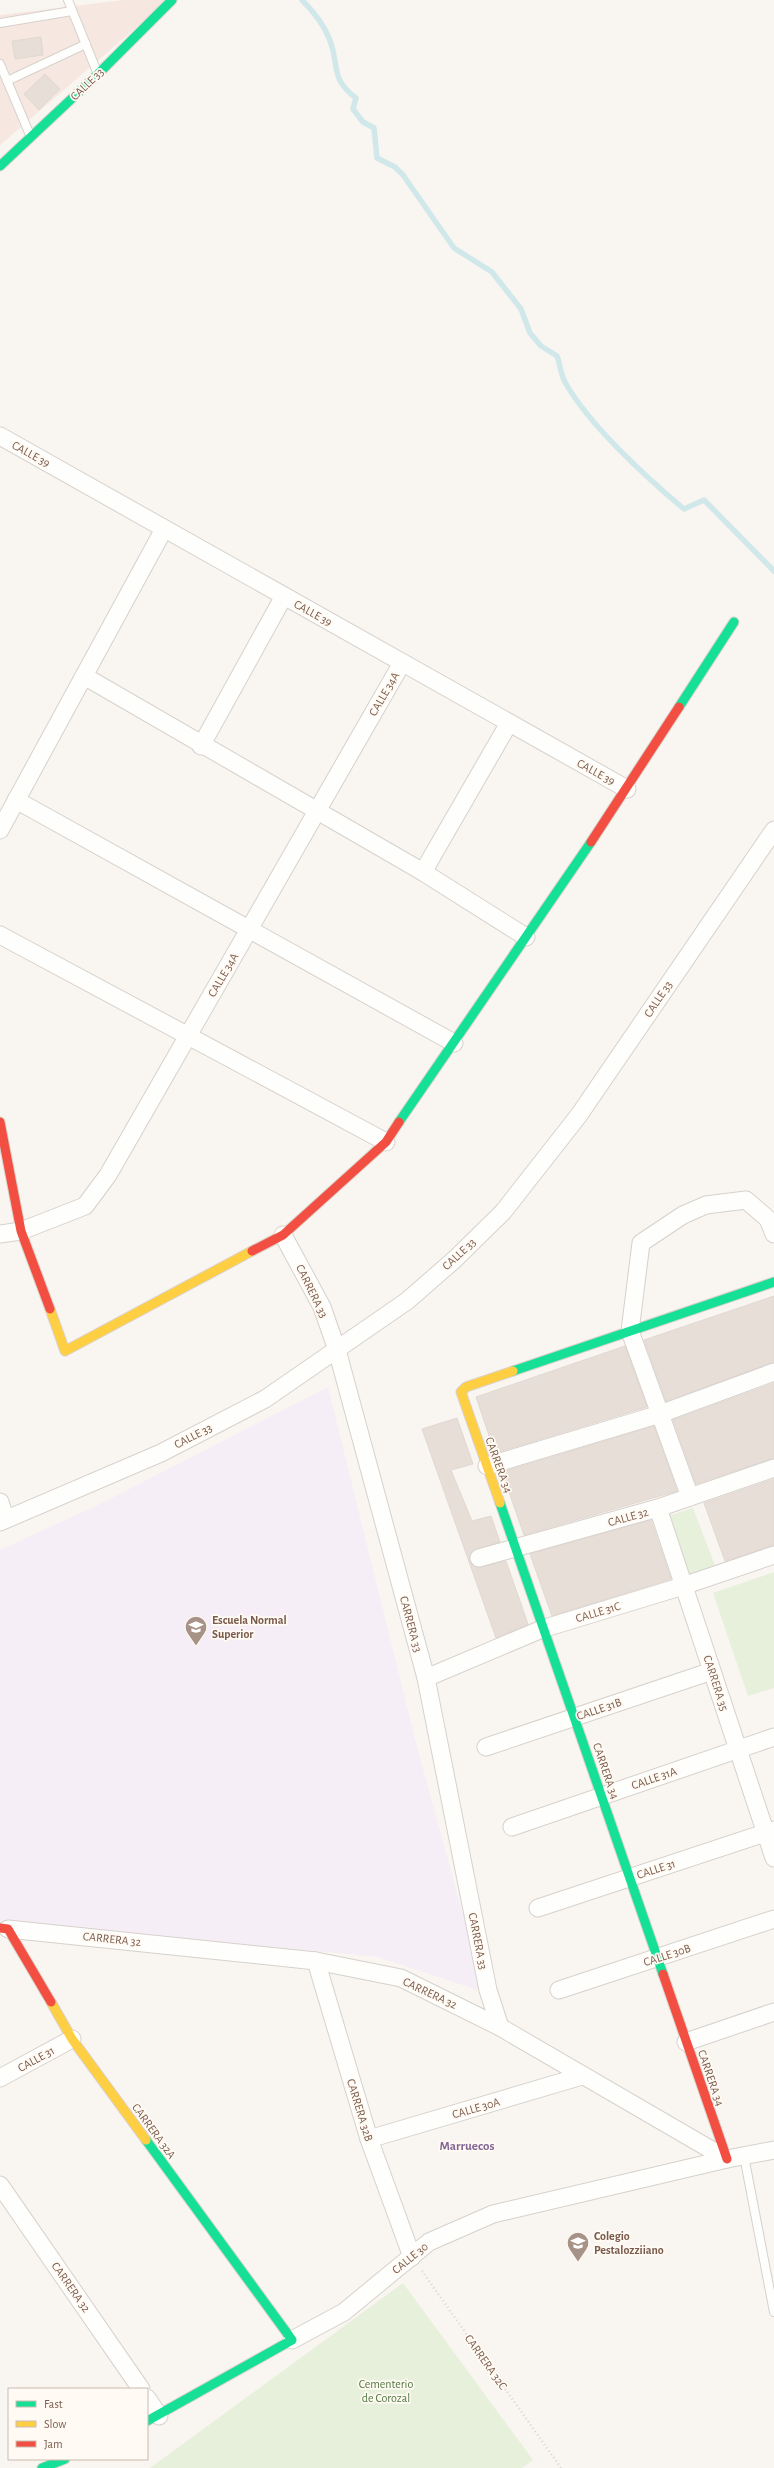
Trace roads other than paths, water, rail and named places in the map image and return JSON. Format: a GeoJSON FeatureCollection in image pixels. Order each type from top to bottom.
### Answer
{"type":"FeatureCollection","features":[{"type":"Feature","properties":{"kind":"street","name":"CALLE 33"},"geometry":{"type":"LineString","coordinates":[[0,166],[98,74],[172,0]]}},
{"type":"Feature","properties":{"kind":"street","name":"CALLE 39"},"geometry":{"type":"LineString","coordinates":[[0,436],[627,789]]}},
{"type":"Feature","properties":{"kind":"street"},"geometry":{"type":"LineString","coordinates":[[0,830],[164,529]]}},
{"type":"Feature","properties":{"kind":"street"},"geometry":{"type":"LineString","coordinates":[[201,746],[284,596]]}},
{"type":"Feature","properties":{"kind":"street"},"geometry":{"type":"LineString","coordinates":[[0,1122],[22,1231],[65,1351],[283,1234],[386,1142],[627,789],[734,622]]}},
{"type":"Feature","properties":{"kind":"street","name":"CALLE 34A"},"geometry":{"type":"LineString","coordinates":[[0,1234],[22,1231],[85,1206],[108,1175],[402,663]]}},
{"type":"Feature","properties":{"kind":"street"},"geometry":{"type":"LineString","coordinates":[[84,676],[201,746],[423,872],[526,937]]}},
{"type":"Feature","properties":{"kind":"street"},"geometry":{"type":"LineString","coordinates":[[423,872],[509,723]]}},
{"type":"Feature","properties":{"kind":"street"},"geometry":{"type":"LineString","coordinates":[[16,800],[454,1043]]}},
{"type":"Feature","properties":{"kind":"street","name":"CALLE 33"},"geometry":{"type":"LineString","coordinates":[[2,1519],[70,1493],[161,1453],[265,1399],[407,1301],[454,1260],[503,1212],[579,1115],[774,830]]}},
{"type":"Feature","properties":{"kind":"street"},"geometry":{"type":"LineString","coordinates":[[0,935],[386,1142]]}},
{"type":"Feature","properties":{"kind":"street"},"geometry":{"type":"LineString","coordinates":[[690,1497],[630,1331],[641,1243],[682,1215],[706,1205],[746,1200],[768,1219],[774,1234]]}},
{"type":"Feature","properties":{"kind":"street","name":"CARRERA 33"},"geometry":{"type":"LineString","coordinates":[[283,1234],[322,1306],[337,1350],[426,1678],[488,1990],[500,2027]]}},
{"type":"Feature","properties":{"kind":"street"},"geometry":{"type":"LineString","coordinates":[[630,1331],[774,1282]]}},
{"type":"Feature","properties":{"kind":"street","name":"CARRERA 34"},"geometry":{"type":"LineString","coordinates":[[630,1331],[466,1387],[461,1392],[516,1549],[542,1629],[602,1796],[726,2159]]}},
{"type":"Feature","properties":{"kind":"street"},"geometry":{"type":"LineString","coordinates":[[487,1466],[660,1414],[774,1372]]}},
{"type":"Feature","properties":{"kind":"street","name":"CALLE 32"},"geometry":{"type":"LineString","coordinates":[[479,1558],[516,1549],[658,1508],[774,1468]]}},
{"type":"Feature","properties":{"kind":"street"},"geometry":{"type":"LineString","coordinates":[[0,1502],[2,1519]]}},
{"type":"Feature","properties":{"kind":"street","name":"CARRERA 35"},"geometry":{"type":"LineString","coordinates":[[658,1508],[738,1749],[770,1832],[774,1858]]}},
{"type":"Feature","properties":{"kind":"street","name":"CALLE 31C"},"geometry":{"type":"LineString","coordinates":[[426,1678],[542,1629],[683,1586],[774,1556]]}},
{"type":"Feature","properties":{"kind":"street","name":"CALLE 31B"},"geometry":{"type":"LineString","coordinates":[[486,1747],[712,1671]]}},
{"type":"Feature","properties":{"kind":"street","name":"CALLE 31A"},"geometry":{"type":"LineString","coordinates":[[512,1827],[774,1737]]}},
{"type":"Feature","properties":{"kind":"street","name":"CALLE 31"},"geometry":{"type":"LineString","coordinates":[[538,1908],[770,1832]]}},
{"type":"Feature","properties":{"kind":"street","name":"CALLE 30B"},"geometry":{"type":"LineString","coordinates":[[559,1990],[774,1919]]}},
{"type":"Feature","properties":{"kind":"street","name":"CARRERA 32"},"geometry":{"type":"LineString","coordinates":[[4,1928],[316,1961],[401,1978],[500,2027],[726,2159]]}},
{"type":"Feature","properties":{"kind":"street","name":"CARRERA 32A"},"geometry":{"type":"LineString","coordinates":[[4,1928],[72,2039],[292,2340]]}},
{"type":"Feature","properties":{"kind":"street","name":"CARRERA 32B"},"geometry":{"type":"LineString","coordinates":[[316,1961],[369,2139],[412,2257]]}},
{"type":"Feature","properties":{"kind":"street"},"geometry":{"type":"LineString","coordinates":[[686,2042],[774,2012]]}},
{"type":"Feature","properties":{"kind":"street","name":"CALLE 31"},"geometry":{"type":"LineString","coordinates":[[0,2078],[72,2039]]}},
{"type":"Feature","properties":{"kind":"street","name":"CALLE 30A"},"geometry":{"type":"LineString","coordinates":[[369,2139],[582,2076]]}},
{"type":"Feature","properties":{"kind":"street"},"geometry":{"type":"LineString","coordinates":[[726,2159],[774,2150]]}},
{"type":"Feature","properties":{"kind":"street","name":"CALLE 30"},"geometry":{"type":"LineString","coordinates":[[153,2418],[344,2312],[429,2242],[492,2214],[726,2159]]}},
{"type":"Feature","properties":{"kind":"street","name":"CARRERA 32"},"geometry":{"type":"LineString","coordinates":[[0,2185],[140,2388]]}},
{"type":"Feature","properties":{"kind":"street"},"geometry":{"type":"LineString","coordinates":[[148,2401],[153,2418]]}},
{"type":"Feature","properties":{"kind":"street"},"geometry":{"type":"LineString","coordinates":[[42,2468],[66,2462]]}},
{"type":"Feature","properties":{"kind":"lane"},"geometry":{"type":"LineString","coordinates":[[68,0],[98,74]]}},
{"type":"Feature","properties":{"kind":"lane"},"geometry":{"type":"LineString","coordinates":[[0,23],[72,10]]}},
{"type":"Feature","properties":{"kind":"lane"},"geometry":{"type":"LineString","coordinates":[[7,81],[86,44]]}},
{"type":"Feature","properties":{"kind":"lane"},"geometry":{"type":"LineString","coordinates":[[0,64],[31,138]]}},
{"type":"Feature","properties":{"kind":"lane"},"geometry":{"type":"LineString","coordinates":[[744,2156],[774,2312]]}},
{"type":"Feature","properties":{"kind":"waterway"},"geometry":{"type":"LineString","coordinates":[[302,0],[310,8],[327,33],[332,47],[338,77],[342,84],[356,98],[353,109],[363,122],[374,128],[377,158],[395,167],[403,175],[454,248],[492,272],[521,309],[530,333],[541,346],[557,356],[565,382],[588,415],[619,450],[684,509],[704,500],[774,571]]}},
{"type":"Feature","properties":{"kind":"place","name":"Escuela Normal Superior"},"geometry":{"type":"Point","coordinates":[196,1646]}},
{"type":"Feature","properties":{"kind":"place","name":"Colegio Pestalozziiano"},"geometry":{"type":"Point","coordinates":[578,2262]}},
{"type":"Feature","properties":{"kind":"district","name":"Marruecos"},"geometry":{"type":"Point","coordinates":[467,2146]}},
{"type":"Feature","properties":{"kind":"park label","name":"Cementerio de Corozal"},"geometry":{"type":"Point","coordinates":[386,2391]}}]}
